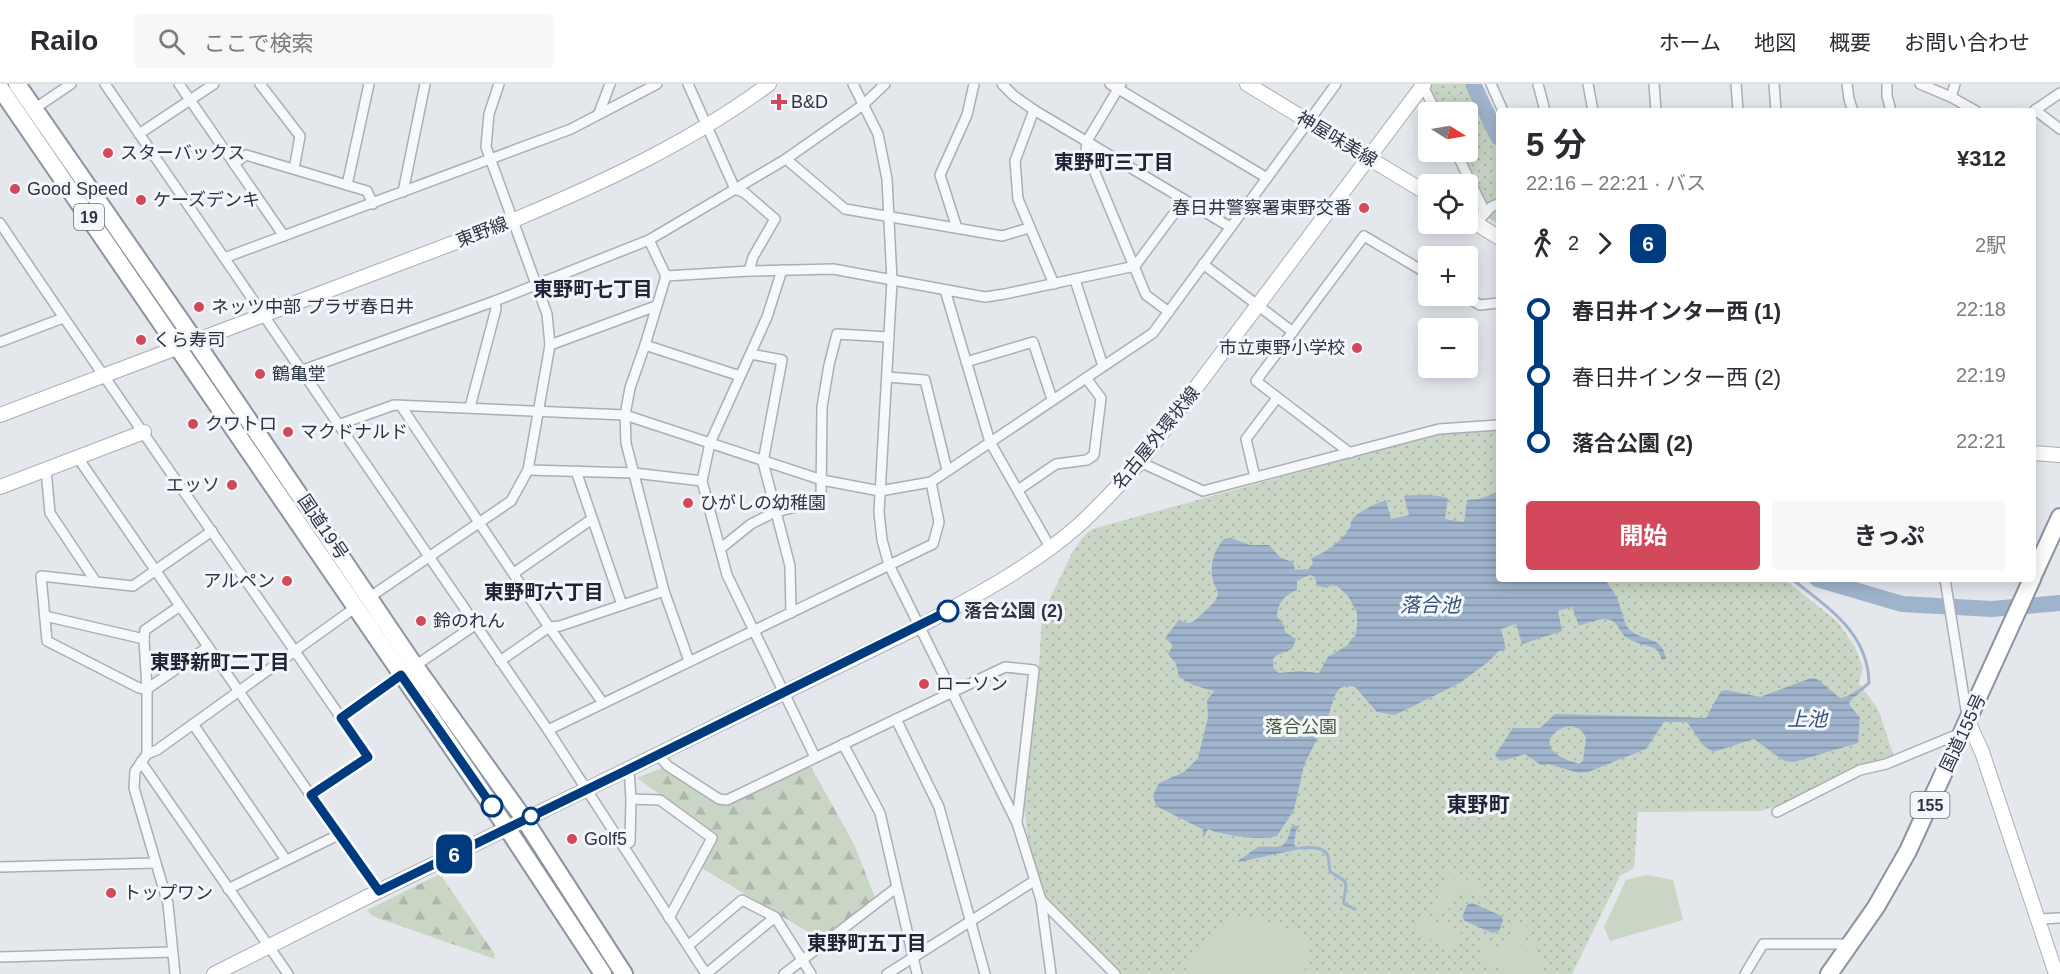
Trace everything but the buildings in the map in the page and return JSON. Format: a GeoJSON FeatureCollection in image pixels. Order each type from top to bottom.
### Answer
{"type":"FeatureCollection","features":[{"type":"Feature","properties":{"kind":"highway","name":"国道19号"},"geometry":{"type":"LineString","coordinates":[[17,84],[370,597],[408,670],[507,828],[603,974]]}},
{"type":"Feature","properties":{"kind":"highway","name":"国道19号"},"geometry":{"type":"LineString","coordinates":[[0,88],[356,607],[524,819],[624,974]]}},
{"type":"Feature","properties":{"kind":"highway","name":"国道155号"},"geometry":{"type":"LineString","coordinates":[[2036,569],[2060,517]]}},
{"type":"Feature","properties":{"kind":"highway","name":"国道155号"},"geometry":{"type":"LineString","coordinates":[[1829,974],[1876,908],[1908,851],[2030,582]]}},
{"type":"Feature","properties":{"kind":"main road","name":"東野線"},"geometry":{"type":"LineString","coordinates":[[0,415],[514,220],[587,189],[635,166],[706,125],[769,84]]}},
{"type":"Feature","properties":{"kind":"main road","name":"神屋味美線"},"geometry":{"type":"LineString","coordinates":[[1247,84],[1418,188]]}},
{"type":"Feature","properties":{"kind":"main road","name":"名古屋外環状線"},"geometry":{"type":"LineString","coordinates":[[214,974],[524,819],[920,626],[988,590],[1050,547],[1106,499],[1140,462],[1423,85]]}},
{"type":"Feature","properties":{"kind":"main road"},"geometry":{"type":"LineString","coordinates":[[1478,225],[1496,236]]}},
{"type":"Feature","properties":{"kind":"main road"},"geometry":{"type":"LineString","coordinates":[[0,487],[144,432]]}},
{"type":"Feature","properties":{"kind":"main road"},"geometry":{"type":"LineString","coordinates":[[2036,453],[2060,455]]}},
{"type":"Feature","properties":{"kind":"main road"},"geometry":{"type":"LineString","coordinates":[[1966,727],[1982,752],[2056,974]]}},
{"type":"Feature","properties":{"kind":"street"},"geometry":{"type":"LineString","coordinates":[[34,109],[71,84]]}},
{"type":"Feature","properties":{"kind":"street"},"geometry":{"type":"LineString","coordinates":[[105,84],[548,730],[706,974],[775,917]]}},
{"type":"Feature","properties":{"kind":"street"},"geometry":{"type":"LineString","coordinates":[[179,84],[284,236]]}},
{"type":"Feature","properties":{"kind":"street"},"geometry":{"type":"LineString","coordinates":[[139,134],[214,84]]}},
{"type":"Feature","properties":{"kind":"street"},"geometry":{"type":"LineString","coordinates":[[260,84],[300,136],[294,169]]}},
{"type":"Feature","properties":{"kind":"street"},"geometry":{"type":"LineString","coordinates":[[347,186],[369,84]]}},
{"type":"Feature","properties":{"kind":"street"},"geometry":{"type":"LineString","coordinates":[[403,192],[425,84]]}},
{"type":"Feature","properties":{"kind":"street"},"geometry":{"type":"LineString","coordinates":[[370,597],[511,501],[528,470],[550,345],[548,314],[486,147],[489,114],[499,84]]}},
{"type":"Feature","properties":{"kind":"street"},"geometry":{"type":"LineString","coordinates":[[600,113],[610,84]]}},
{"type":"Feature","properties":{"kind":"street"},"geometry":{"type":"LineString","coordinates":[[224,258],[571,129],[657,84]]}},
{"type":"Feature","properties":{"kind":"street"},"geometry":{"type":"LineString","coordinates":[[688,84],[735,189],[745,193],[775,219],[753,257],[749,270]]}},
{"type":"Feature","properties":{"kind":"street"},"geometry":{"type":"LineString","coordinates":[[853,84],[878,134],[887,179],[892,281],[879,512],[882,540],[889,565],[1017,823],[1041,900],[1051,974]]}},
{"type":"Feature","properties":{"kind":"street"},"geometry":{"type":"LineString","coordinates":[[303,370],[495,301],[649,240],[786,159],[863,105],[885,84]]}},
{"type":"Feature","properties":{"kind":"street"},"geometry":{"type":"LineString","coordinates":[[957,228],[940,175],[967,115],[974,84]]}},
{"type":"Feature","properties":{"kind":"street"},"geometry":{"type":"LineString","coordinates":[[1002,84],[1034,110],[1230,227]]}},
{"type":"Feature","properties":{"kind":"street"},"geometry":{"type":"LineString","coordinates":[[338,425],[394,405],[625,415],[822,480],[880,491],[931,482],[1153,333],[1336,84]]}},
{"type":"Feature","properties":{"kind":"street"},"geometry":{"type":"LineString","coordinates":[[1491,84],[1502,108]]}},
{"type":"Feature","properties":{"kind":"street"},"geometry":{"type":"LineString","coordinates":[[1538,84],[1544,108]]}},
{"type":"Feature","properties":{"kind":"street"},"geometry":{"type":"LineString","coordinates":[[1588,84],[1592,108]]}},
{"type":"Feature","properties":{"kind":"street"},"geometry":{"type":"LineString","coordinates":[[1654,84],[1656,108]]}},
{"type":"Feature","properties":{"kind":"street"},"geometry":{"type":"LineString","coordinates":[[1736,84],[1738,108]]}},
{"type":"Feature","properties":{"kind":"street"},"geometry":{"type":"LineString","coordinates":[[1774,84],[1776,108]]}},
{"type":"Feature","properties":{"kind":"street"},"geometry":{"type":"LineString","coordinates":[[1847,84],[1852,108]]}},
{"type":"Feature","properties":{"kind":"street"},"geometry":{"type":"LineString","coordinates":[[1887,84],[1890,108]]}},
{"type":"Feature","properties":{"kind":"street"},"geometry":{"type":"LineString","coordinates":[[1920,84],[1971,108]]}},
{"type":"Feature","properties":{"kind":"street"},"geometry":{"type":"LineString","coordinates":[[1951,97],[1955,84]]}},
{"type":"Feature","properties":{"kind":"street"},"geometry":{"type":"LineString","coordinates":[[1423,85],[1431,102]]}},
{"type":"Feature","properties":{"kind":"street"},"geometry":{"type":"LineString","coordinates":[[1168,312],[1146,295],[1086,151],[1086,141],[1117,86],[1267,178]]}},
{"type":"Feature","properties":{"kind":"street"},"geometry":{"type":"LineString","coordinates":[[2036,111],[2060,93]]}},
{"type":"Feature","properties":{"kind":"street"},"geometry":{"type":"LineString","coordinates":[[1034,110],[1015,161],[1018,199],[1054,284]]}},
{"type":"Feature","properties":{"kind":"street"},"geometry":{"type":"LineString","coordinates":[[2036,113],[2060,129]]}},
{"type":"Feature","properties":{"kind":"street"},"geometry":{"type":"LineString","coordinates":[[234,164],[246,155],[366,191],[373,204]]}},
{"type":"Feature","properties":{"kind":"street"},"geometry":{"type":"LineString","coordinates":[[786,159],[845,209],[1002,236],[1029,228]]}},
{"type":"Feature","properties":{"kind":"street"},"geometry":{"type":"LineString","coordinates":[[1478,198],[1484,210],[1478,216]]}},
{"type":"Feature","properties":{"kind":"street"},"geometry":{"type":"LineString","coordinates":[[666,276],[749,270],[833,269],[985,297],[1135,266],[1184,200]]}},
{"type":"Feature","properties":{"kind":"street"},"geometry":{"type":"LineString","coordinates":[[1478,217],[1496,205]]}},
{"type":"Feature","properties":{"kind":"street"},"geometry":{"type":"LineString","coordinates":[[0,224],[103,377],[144,432],[368,757],[311,795]]}},
{"type":"Feature","properties":{"kind":"street"},"geometry":{"type":"LineString","coordinates":[[1350,453],[1256,381],[1364,236],[1418,268]]}},
{"type":"Feature","properties":{"kind":"street"},"geometry":{"type":"LineString","coordinates":[[649,240],[666,276],[630,388],[625,415],[626,443],[664,591],[689,661]]}},
{"type":"Feature","properties":{"kind":"street"},"geometry":{"type":"LineString","coordinates":[[1203,264],[1293,332]]}},
{"type":"Feature","properties":{"kind":"street"},"geometry":{"type":"LineString","coordinates":[[782,270],[767,317],[710,443],[702,481],[727,576],[815,757]]}},
{"type":"Feature","properties":{"kind":"street"},"geometry":{"type":"LineString","coordinates":[[1076,280],[1103,366]]}},
{"type":"Feature","properties":{"kind":"street"},"geometry":{"type":"LineString","coordinates":[[945,290],[990,442],[1050,547]]}},
{"type":"Feature","properties":{"kind":"street"},"geometry":{"type":"LineString","coordinates":[[470,407],[496,309],[495,301]]}},
{"type":"Feature","properties":{"kind":"street"},"geometry":{"type":"LineString","coordinates":[[1478,304],[1496,303]]}},
{"type":"Feature","properties":{"kind":"street"},"geometry":{"type":"LineString","coordinates":[[550,345],[656,306]]}},
{"type":"Feature","properties":{"kind":"street"},"geometry":{"type":"LineString","coordinates":[[1,339],[63,318]]}},
{"type":"Feature","properties":{"kind":"street"},"geometry":{"type":"LineString","coordinates":[[720,549],[751,524],[775,512],[821,501],[822,407],[837,333],[889,337]]}},
{"type":"Feature","properties":{"kind":"street"},"geometry":{"type":"LineString","coordinates":[[966,362],[1034,342],[1052,399]]}},
{"type":"Feature","properties":{"kind":"street"},"geometry":{"type":"LineString","coordinates":[[645,345],[740,376]]}},
{"type":"Feature","properties":{"kind":"street"},"geometry":{"type":"LineString","coordinates":[[751,354],[782,360],[763,462],[790,566],[791,613]]}},
{"type":"Feature","properties":{"kind":"street"},"geometry":{"type":"LineString","coordinates":[[887,377],[925,380],[947,470]]}},
{"type":"Feature","properties":{"kind":"street"},"geometry":{"type":"LineString","coordinates":[[1018,490],[1056,464],[1087,460],[1094,455],[1101,398],[1086,378]]}},
{"type":"Feature","properties":{"kind":"street"},"geometry":{"type":"LineString","coordinates":[[1255,477],[1246,439],[1277,398]]}},
{"type":"Feature","properties":{"kind":"street"},"geometry":{"type":"LineString","coordinates":[[401,406],[549,627],[603,703]]}},
{"type":"Feature","properties":{"kind":"street"},"geometry":{"type":"LineString","coordinates":[[1140,462],[1203,491],[1439,429],[1496,425]]}},
{"type":"Feature","properties":{"kind":"street"},"geometry":{"type":"LineString","coordinates":[[78,458],[379,891]]}},
{"type":"Feature","properties":{"kind":"street"},"geometry":{"type":"LineString","coordinates":[[46,470],[50,513],[96,582]]}},
{"type":"Feature","properties":{"kind":"street"},"geometry":{"type":"LineString","coordinates":[[528,470],[634,473],[702,481]]}},
{"type":"Feature","properties":{"kind":"street"},"geometry":{"type":"LineString","coordinates":[[576,471],[622,604]]}},
{"type":"Feature","properties":{"kind":"street"},"geometry":{"type":"LineString","coordinates":[[548,730],[933,544],[939,522],[931,482]]}},
{"type":"Feature","properties":{"kind":"street"},"geometry":{"type":"LineString","coordinates":[[514,573],[592,519]]}},
{"type":"Feature","properties":{"kind":"street"},"geometry":{"type":"LineString","coordinates":[[208,647],[147,689],[139,688],[47,641],[41,576],[133,586],[212,531]]}},
{"type":"Feature","properties":{"kind":"street"},"geometry":{"type":"LineString","coordinates":[[1777,812],[1860,770],[1886,764],[1966,727],[1946,582]]}},
{"type":"Feature","properties":{"kind":"street"},"geometry":{"type":"LineString","coordinates":[[500,661],[549,627],[560,626],[664,591]]}},
{"type":"Feature","properties":{"kind":"street"},"geometry":{"type":"LineString","coordinates":[[180,606],[145,630],[147,689],[144,758],[228,889],[288,974]]}},
{"type":"Feature","properties":{"kind":"street"},"geometry":{"type":"LineString","coordinates":[[175,974],[168,904],[134,788],[135,771],[144,758],[356,607]]}},
{"type":"Feature","properties":{"kind":"street"},"geometry":{"type":"LineString","coordinates":[[45,616],[144,639]]}},
{"type":"Feature","properties":{"kind":"street"},"geometry":{"type":"LineString","coordinates":[[341,718],[475,625]]}},
{"type":"Feature","properties":{"kind":"street"},"geometry":{"type":"LineString","coordinates":[[657,755],[668,766],[719,799],[727,800],[1005,667],[1034,670],[1017,823]]}},
{"type":"Feature","properties":{"kind":"street"},"geometry":{"type":"LineString","coordinates":[[896,719],[939,807],[986,974]]}},
{"type":"Feature","properties":{"kind":"street"},"geometry":{"type":"LineString","coordinates":[[193,724],[286,860]]}},
{"type":"Feature","properties":{"kind":"street"},"geometry":{"type":"LineString","coordinates":[[843,744],[880,813],[917,974]]}},
{"type":"Feature","properties":{"kind":"street"},"geometry":{"type":"LineString","coordinates":[[623,846],[630,842],[629,769]]}},
{"type":"Feature","properties":{"kind":"street"},"geometry":{"type":"LineString","coordinates":[[631,799],[660,800],[712,838],[669,918]]}},
{"type":"Feature","properties":{"kind":"street"},"geometry":{"type":"LineString","coordinates":[[228,889],[338,835]]}},
{"type":"Feature","properties":{"kind":"street"},"geometry":{"type":"LineString","coordinates":[[0,867],[155,863]]}},
{"type":"Feature","properties":{"kind":"street"},"geometry":{"type":"LineString","coordinates":[[887,974],[1034,880]]}},
{"type":"Feature","properties":{"kind":"street"},"geometry":{"type":"LineString","coordinates":[[784,974],[896,888]]}},
{"type":"Feature","properties":{"kind":"street"},"geometry":{"type":"LineString","coordinates":[[689,945],[742,900],[775,917],[811,974]]}},
{"type":"Feature","properties":{"kind":"street"},"geometry":{"type":"LineString","coordinates":[[1041,900],[1115,974]]}},
{"type":"Feature","properties":{"kind":"street"},"geometry":{"type":"LineString","coordinates":[[2038,919],[2060,918]]}},
{"type":"Feature","properties":{"kind":"street"},"geometry":{"type":"LineString","coordinates":[[1745,974],[1763,944],[1850,944]]}},
{"type":"Feature","properties":{"kind":"street"},"geometry":{"type":"LineString","coordinates":[[0,957],[172,952]]}},
{"type":"Feature","properties":{"kind":"green space"},"geometry":{"type":"Polygon","coordinates":[[[1426,84],[1464,84],[1473,102],[1435,102],[1426,84]]]}},
{"type":"Feature","properties":{"kind":"green space"},"geometry":{"type":"Polygon","coordinates":[[[1478,111],[1496,145],[1496,222],[1490,218],[1478,188],[1478,174],[1471,174],[1465,162],[1478,162],[1478,111]]]}},
{"type":"Feature","properties":{"kind":"green space","name":"落合公園"},"geometry":{"type":"Polygon","coordinates":[[[1496,430],[1496,582],[1788,582],[1838,622],[1855,647],[1863,668],[1859,683],[1878,709],[1894,757],[1857,766],[1779,805],[1761,811],[1638,812],[1634,868],[1620,876],[1572,974],[1121,974],[1046,901],[1029,848],[1024,808],[1042,615],[1072,553],[1082,538],[1092,529],[1434,435],[1496,430]]]}},
{"type":"Feature","properties":{"kind":"green space"},"geometry":{"type":"Polygon","coordinates":[[[810,765],[855,846],[875,898],[820,939],[700,867],[716,835],[637,778],[662,768],[724,806],[810,765]]]}},
{"type":"Feature","properties":{"kind":"green space"},"geometry":{"type":"Polygon","coordinates":[[[1448,872],[1487,888],[1483,898],[1457,888],[1446,915],[1433,909],[1448,872]]]}},
{"type":"Feature","properties":{"kind":"green space"},"geometry":{"type":"Polygon","coordinates":[[[440,874],[494,953],[495,959],[372,916],[367,910],[440,874]]]}},
{"type":"Feature","properties":{"kind":"green space"},"geometry":{"type":"Polygon","coordinates":[[[1647,875],[1673,880],[1683,920],[1610,941],[1604,927],[1626,880],[1647,875]]]}},
{"type":"Feature","properties":{"kind":"green space"},"geometry":{"type":"Polygon","coordinates":[[[1248,917],[1282,926],[1311,941],[1304,974],[1183,974],[1196,949],[1228,919],[1248,917]]]}},
{"type":"Feature","properties":{"kind":"green space"},"geometry":{"type":"Polygon","coordinates":[[[1425,918],[1461,932],[1455,949],[1414,932],[1419,920],[1425,918]]]}},
{"type":"Feature","properties":{"kind":"green space"},"geometry":{"type":"Polygon","coordinates":[[[1515,922],[1530,928],[1522,949],[1527,951],[1535,933],[1539,935],[1531,953],[1546,960],[1540,974],[1514,974],[1477,958],[1484,942],[1504,950],[1515,922]]]}},
{"type":"Feature","properties":{"kind":"water","name":"落合池"},"geometry":{"type":"Polygon","coordinates":[[[1496,493],[1496,582],[1607,582],[1617,598],[1629,629],[1656,642],[1664,651],[1666,659],[1662,660],[1654,648],[1627,638],[1611,620],[1597,620],[1579,626],[1572,607],[1558,611],[1562,631],[1522,644],[1516,624],[1501,629],[1506,649],[1499,651],[1460,683],[1395,715],[1377,712],[1355,687],[1340,688],[1304,765],[1294,810],[1277,836],[1242,837],[1208,829],[1204,837],[1202,836],[1204,830],[1156,806],[1153,795],[1159,783],[1184,772],[1198,758],[1208,717],[1207,700],[1214,691],[1193,685],[1179,677],[1176,664],[1168,654],[1173,645],[1165,638],[1179,620],[1187,623],[1193,622],[1216,599],[1218,593],[1213,582],[1212,564],[1215,553],[1224,539],[1231,538],[1250,545],[1269,545],[1281,558],[1293,562],[1295,570],[1309,569],[1313,563],[1311,558],[1338,542],[1358,514],[1386,500],[1391,519],[1409,515],[1404,496],[1426,495],[1448,498],[1445,519],[1464,522],[1467,500],[1479,499],[1496,493]],[[1310,575],[1297,580],[1297,590],[1285,597],[1278,608],[1277,617],[1284,625],[1285,632],[1296,639],[1292,649],[1273,659],[1273,667],[1279,673],[1300,671],[1319,673],[1328,657],[1348,645],[1355,637],[1357,613],[1348,596],[1337,586],[1329,585],[1328,588],[1317,586],[1315,577],[1310,575]]]}},
{"type":"Feature","properties":{"kind":"water","name":"上池"},"geometry":{"type":"Polygon","coordinates":[[[1811,678],[1817,679],[1840,698],[1857,690],[1859,694],[1851,699],[1849,704],[1860,718],[1858,743],[1794,762],[1784,761],[1754,739],[1713,752],[1703,745],[1687,722],[1664,722],[1646,749],[1588,772],[1579,773],[1548,764],[1541,765],[1525,754],[1502,761],[1495,755],[1513,728],[1540,728],[1555,714],[1706,718],[1721,691],[1760,697],[1811,678]],[[1571,726],[1557,731],[1549,742],[1553,751],[1579,764],[1583,761],[1586,737],[1580,729],[1571,726]]]}},
{"type":"Feature","properties":{"kind":"water"},"geometry":{"type":"Polygon","coordinates":[[[1300,825],[1296,831],[1294,844],[1296,847],[1305,848],[1238,862],[1258,847],[1283,845],[1289,836],[1291,827],[1300,825]]]}},
{"type":"Feature","properties":{"kind":"water"},"geometry":{"type":"Polygon","coordinates":[[[1472,903],[1502,916],[1503,921],[1499,931],[1492,933],[1465,921],[1462,917],[1467,905],[1472,903]]]}},
{"type":"Feature","properties":{"kind":"waterway"},"geometry":{"type":"LineString","coordinates":[[1473,84],[1496,133]]}},
{"type":"Feature","properties":{"kind":"waterway"},"geometry":{"type":"LineString","coordinates":[[1796,582],[1844,623],[1862,649],[1869,683],[1858,692]]}},
{"type":"Feature","properties":{"kind":"waterway"},"geometry":{"type":"LineString","coordinates":[[1827,582],[1902,604],[1992,609],[2060,603]]}},
{"type":"Feature","properties":{"kind":"waterway"},"geometry":{"type":"LineString","coordinates":[[1301,848],[1316,848],[1326,853],[1330,871],[1345,882],[1344,904],[1355,909]]}},
{"type":"Feature","properties":{"kind":"bus line","name":"6"},"geometry":{"type":"LineString","coordinates":[[492,806],[401,675],[341,718],[368,757],[311,795],[379,891],[948,611]]}},
{"type":"Feature","properties":{"kind":"place","name":"B&D"},"geometry":{"type":"Point","coordinates":[779,102]}},
{"type":"Feature","properties":{"kind":"place","name":"スターバックス"},"geometry":{"type":"Point","coordinates":[108,153]}},
{"type":"Feature","properties":{"kind":"place","name":"Good Speed"},"geometry":{"type":"Point","coordinates":[15,189]}},
{"type":"Feature","properties":{"kind":"place","name":"ケーズデンキ"},"geometry":{"type":"Point","coordinates":[141,200]}},
{"type":"Feature","properties":{"kind":"place","name":"春日井警察署東野交番"},"geometry":{"type":"Point","coordinates":[1364,208]}},
{"type":"Feature","properties":{"kind":"place","name":"ネッツ中部 プラザ春日井"},"geometry":{"type":"Point","coordinates":[199,307]}},
{"type":"Feature","properties":{"kind":"place","name":"くら寿司"},"geometry":{"type":"Point","coordinates":[141,340]}},
{"type":"Feature","properties":{"kind":"place","name":"市立東野小学校"},"geometry":{"type":"Point","coordinates":[1357,348]}},
{"type":"Feature","properties":{"kind":"place","name":"鶴亀堂"},"geometry":{"type":"Point","coordinates":[260,374]}},
{"type":"Feature","properties":{"kind":"place","name":"クワトロ"},"geometry":{"type":"Point","coordinates":[193,424]}},
{"type":"Feature","properties":{"kind":"place","name":"マクドナルド"},"geometry":{"type":"Point","coordinates":[288,432]}},
{"type":"Feature","properties":{"kind":"place","name":"エッソ"},"geometry":{"type":"Point","coordinates":[232,485]}},
{"type":"Feature","properties":{"kind":"place","name":"ひがしの幼稚園"},"geometry":{"type":"Point","coordinates":[688,503]}},
{"type":"Feature","properties":{"kind":"place","name":"アルペン"},"geometry":{"type":"Point","coordinates":[287,581]}},
{"type":"Feature","properties":{"kind":"place","name":"落合公園 (2)"},"geometry":{"type":"Point","coordinates":[948,611]}},
{"type":"Feature","properties":{"kind":"place","name":"鈴のれん"},"geometry":{"type":"Point","coordinates":[421,621]}},
{"type":"Feature","properties":{"kind":"place","name":"ローソン"},"geometry":{"type":"Point","coordinates":[924,684]}},
{"type":"Feature","properties":{"kind":"place","name":"Golf5"},"geometry":{"type":"Point","coordinates":[572,839]}},
{"type":"Feature","properties":{"kind":"place","name":"トップワン"},"geometry":{"type":"Point","coordinates":[111,893]}},
{"type":"Feature","properties":{"kind":"district","name":"東野町三丁目"},"geometry":{"type":"Point","coordinates":[1114,162]}},
{"type":"Feature","properties":{"kind":"district","name":"東野町七丁目"},"geometry":{"type":"Point","coordinates":[593,289]}},
{"type":"Feature","properties":{"kind":"district","name":"東野町六丁目"},"geometry":{"type":"Point","coordinates":[544,592]}},
{"type":"Feature","properties":{"kind":"district","name":"東野新町二丁目"},"geometry":{"type":"Point","coordinates":[220,662]}},
{"type":"Feature","properties":{"kind":"district","name":"東野町"},"geometry":{"type":"Point","coordinates":[1478,805]}},
{"type":"Feature","properties":{"kind":"district","name":"東野町五丁目"},"geometry":{"type":"Point","coordinates":[867,943]}}]}
